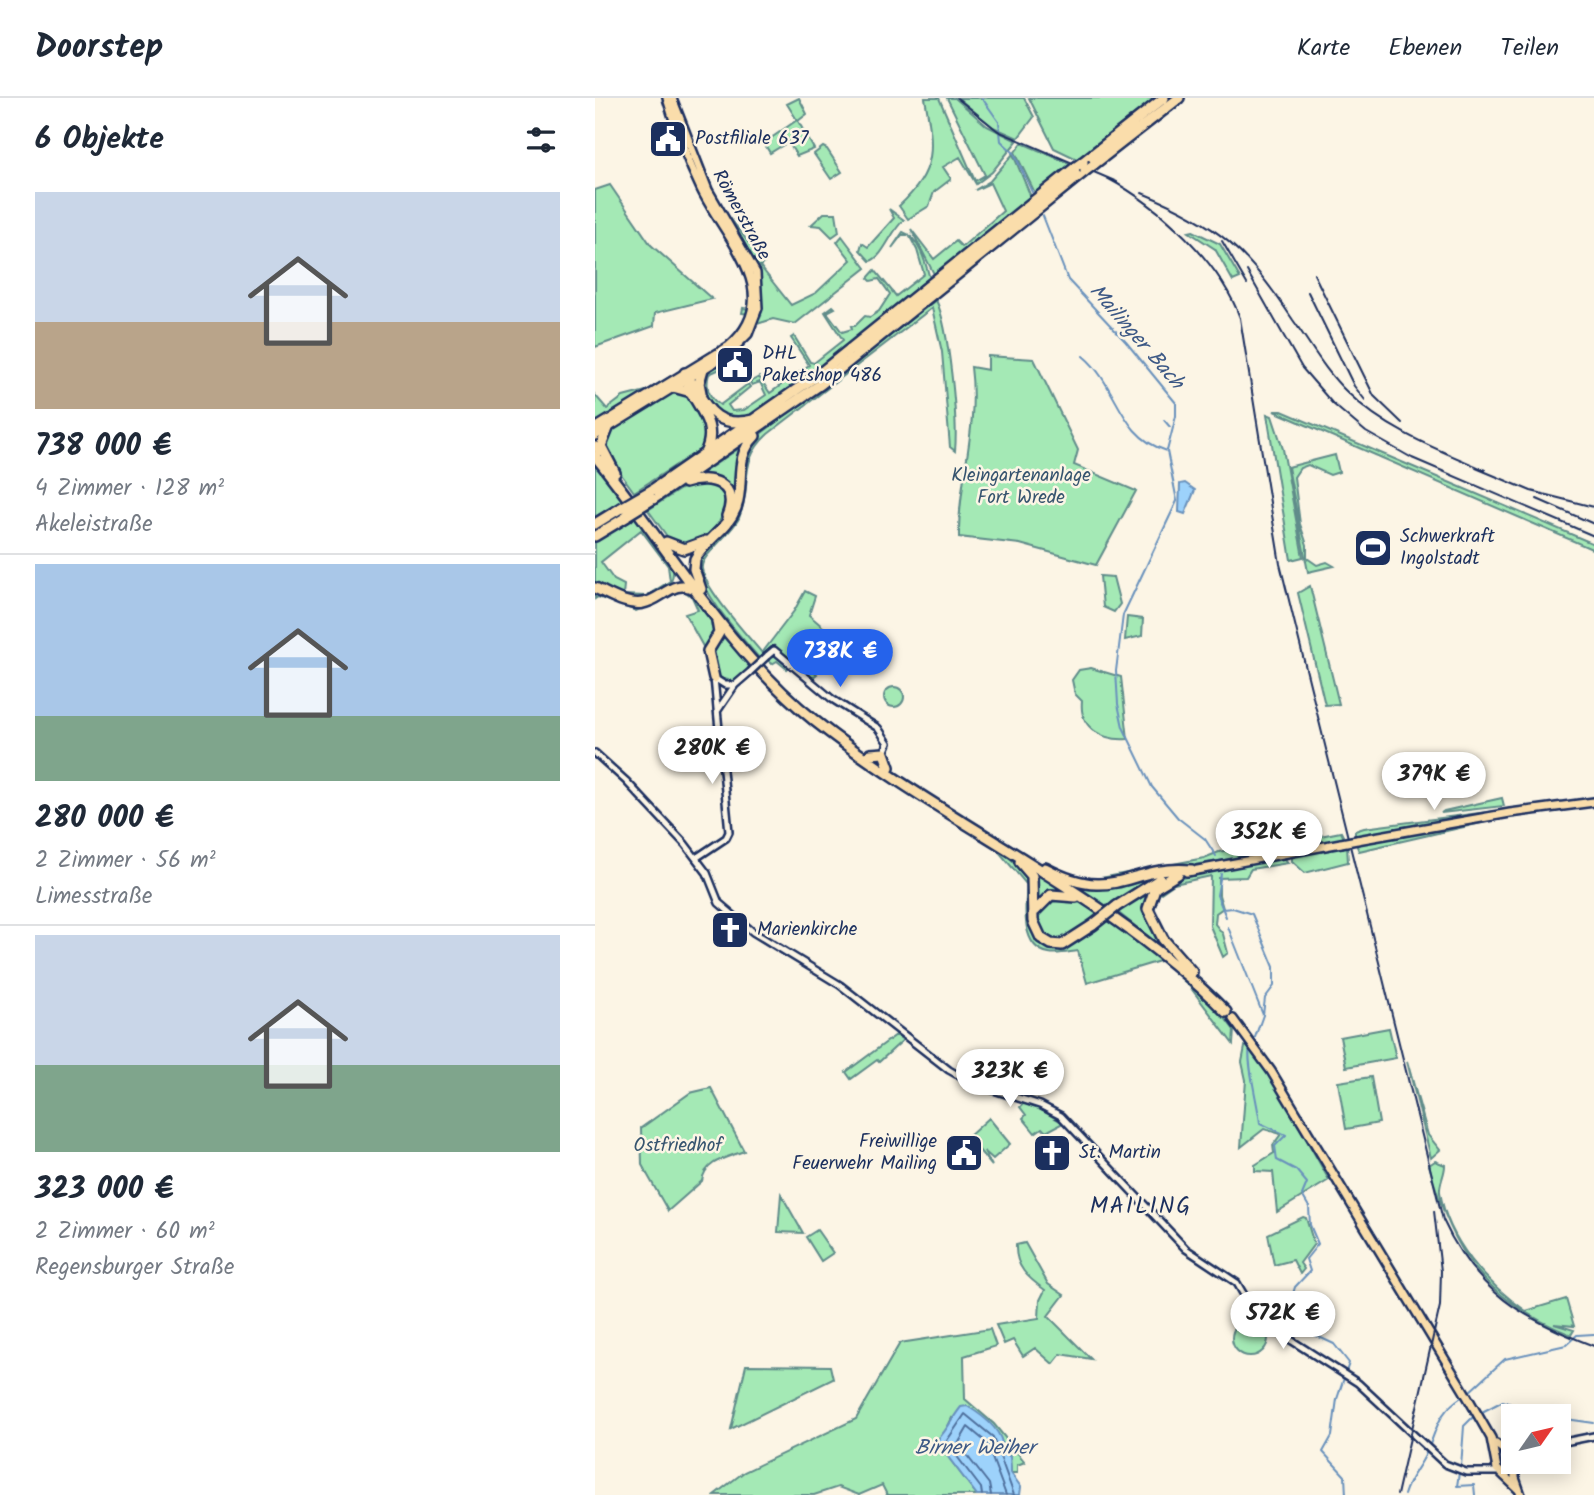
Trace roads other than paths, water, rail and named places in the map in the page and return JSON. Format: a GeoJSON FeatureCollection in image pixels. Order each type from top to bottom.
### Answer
{"type":"FeatureCollection","features":[{"type":"Feature","properties":{"kind":"highway"},"geometry":{"type":"LineString","coordinates":[[653,497],[785,410],[852,360],[1164,98]]}},
{"type":"Feature","properties":{"kind":"highway"},"geometry":{"type":"LineString","coordinates":[[653,497],[703,456],[863,340],[1084,166],[1179,98]]}},
{"type":"Feature","properties":{"kind":"highway"},"geometry":{"type":"LineString","coordinates":[[702,398],[699,383],[703,369]]}},
{"type":"Feature","properties":{"kind":"highway"},"geometry":{"type":"LineString","coordinates":[[686,377],[691,393],[708,420],[712,434],[703,456]]}},
{"type":"Feature","properties":{"kind":"highway"},"geometry":{"type":"LineString","coordinates":[[686,377],[723,422],[737,423],[757,419]]}},
{"type":"Feature","properties":{"kind":"highway"},"geometry":{"type":"LineString","coordinates":[[673,387],[691,393]]}},
{"type":"Feature","properties":{"kind":"highway"},"geometry":{"type":"LineString","coordinates":[[700,591],[694,569],[695,559],[734,513],[739,499],[739,469],[744,450],[785,410]]}},
{"type":"Feature","properties":{"kind":"highway"},"geometry":{"type":"LineString","coordinates":[[607,424],[601,446],[615,477],[671,556],[746,646],[791,693],[870,754],[1149,939],[1204,985]]}},
{"type":"Feature","properties":{"kind":"highway"},"geometry":{"type":"LineString","coordinates":[[595,536],[625,513],[677,485],[768,425]]}},
{"type":"Feature","properties":{"kind":"highway"},"geometry":{"type":"LineString","coordinates":[[596,454],[666,542],[700,591],[720,626],[708,651],[714,678]]}},
{"type":"Feature","properties":{"kind":"highway"},"geometry":{"type":"LineString","coordinates":[[677,485],[703,478],[712,479],[723,486],[730,500],[724,524]]}},
{"type":"Feature","properties":{"kind":"highway"},"geometry":{"type":"LineString","coordinates":[[596,523],[625,513]]}},
{"type":"Feature","properties":{"kind":"highway"},"geometry":{"type":"LineString","coordinates":[[666,542],[684,549],[711,538]]}},
{"type":"Feature","properties":{"kind":"highway"},"geometry":{"type":"LineString","coordinates":[[669,589],[676,574],[671,556]]}},
{"type":"Feature","properties":{"kind":"highway"},"geometry":{"type":"LineString","coordinates":[[595,588],[637,604],[648,602],[669,589],[682,585],[700,591]]}},
{"type":"Feature","properties":{"kind":"highway"},"geometry":{"type":"LineString","coordinates":[[713,613],[760,670],[813,719],[1164,954],[1230,1016]]}},
{"type":"Feature","properties":{"kind":"highway"},"geometry":{"type":"LineString","coordinates":[[717,635],[732,636]]}},
{"type":"Feature","properties":{"kind":"highway"},"geometry":{"type":"LineString","coordinates":[[870,754],[884,753],[889,766]]}},
{"type":"Feature","properties":{"kind":"highway"},"geometry":{"type":"LineString","coordinates":[[988,837],[1023,864],[1032,876],[1036,932],[1051,944],[1068,943],[1145,887],[1178,874]]}},
{"type":"Feature","properties":{"kind":"highway"},"geometry":{"type":"LineString","coordinates":[[1041,866],[1066,879],[1089,886],[1113,884],[1154,873],[1192,870]]}},
{"type":"Feature","properties":{"kind":"highway"},"geometry":{"type":"LineString","coordinates":[[1178,874],[1155,888],[1148,902],[1148,912],[1163,939],[1230,1016]]}},
{"type":"Feature","properties":{"kind":"highway"},"geometry":{"type":"LineString","coordinates":[[1034,913],[1042,901],[1056,894],[1088,902]]}},
{"type":"Feature","properties":{"kind":"main road","name":"Römerstraße"},"geometry":{"type":"LineString","coordinates":[[595,436],[607,424],[728,354],[748,334],[758,308],[759,284],[751,262],[703,179],[669,98]]}},
{"type":"Feature","properties":{"kind":"main road","name":"Römerstraße"},"geometry":{"type":"LineString","coordinates":[[607,424],[673,387],[729,346],[741,334],[751,315],[754,286],[746,264],[701,190],[669,98]]}},
{"type":"Feature","properties":{"kind":"main road"},"geometry":{"type":"LineString","coordinates":[[595,426],[607,424]]}},
{"type":"Feature","properties":{"kind":"main road"},"geometry":{"type":"LineString","coordinates":[[1178,874],[1357,840],[1594,800]]}},
{"type":"Feature","properties":{"kind":"main road"},"geometry":{"type":"LineString","coordinates":[[1230,1016],[1256,1049],[1491,1438],[1501,1448]]}},
{"type":"Feature","properties":{"kind":"main road"},"geometry":{"type":"LineString","coordinates":[[1491,1438],[1501,1469]]}},
{"type":"Feature","properties":{"kind":"main road"},"geometry":{"type":"LineString","coordinates":[[1496,1460],[1501,1460]]}},
{"type":"Feature","properties":{"kind":"main road"},"geometry":{"type":"LineString","coordinates":[[1505,1474],[1520,1492]]}},
{"type":"Feature","properties":{"kind":"main road"},"geometry":{"type":"LineString","coordinates":[[1516,1474],[1520,1492]]}},
{"type":"Feature","properties":{"kind":"street"},"geometry":{"type":"LineString","coordinates":[[718,710],[735,685],[774,650],[832,699],[878,728],[888,743],[884,753]]}},
{"type":"Feature","properties":{"kind":"street"},"geometry":{"type":"LineString","coordinates":[[714,678],[725,685],[735,685]]}},
{"type":"Feature","properties":{"kind":"street"},"geometry":{"type":"LineString","coordinates":[[697,858],[726,838],[729,832],[714,678]]}},
{"type":"Feature","properties":{"kind":"street"},"geometry":{"type":"LineString","coordinates":[[595,754],[631,786],[697,858],[709,877],[721,906],[767,942],[840,985],[949,1070],[972,1083],[1040,1105],[1061,1116],[1186,1249],[1237,1283],[1258,1319],[1350,1378],[1388,1409],[1423,1446],[1454,1469],[1466,1472],[1501,1472]]}},
{"type":"Feature","properties":{"kind":"street"},"geometry":{"type":"LineString","coordinates":[[1571,1441],[1594,1436]]}},
{"type":"Feature","properties":{"kind":"street"},"geometry":{"type":"LineString","coordinates":[[1484,1473],[1496,1460]]}},
{"type":"Feature","properties":{"kind":"water"},"geometry":{"type":"Polygon","coordinates":[[[1185,483],[1195,490],[1185,514],[1179,512],[1180,484],[1185,483]]]}},
{"type":"Feature","properties":{"kind":"water","name":"Birner Weiher"},"geometry":{"type":"Polygon","coordinates":[[[967,1406],[996,1429],[1003,1449],[1010,1457],[1011,1473],[1021,1487],[1020,1495],[977,1495],[939,1445],[938,1439],[958,1411],[967,1406]]]}},
{"type":"Feature","properties":{"kind":"waterway","name":"Mailinger Bach"},"geometry":{"type":"LineString","coordinates":[[982,98],[999,122],[1001,141],[1014,153],[1032,192]]}},
{"type":"Feature","properties":{"kind":"waterway","name":"Mailinger Bach"},"geometry":{"type":"LineString","coordinates":[[1043,216],[1068,280],[1126,342],[1176,403],[1176,416],[1167,451],[1177,501],[1123,615],[1116,671],[1118,704],[1123,727],[1152,787],[1178,818],[1205,839],[1216,856]]}},
{"type":"Feature","properties":{"kind":"waterway"},"geometry":{"type":"LineString","coordinates":[[1083,356],[1095,368],[1138,434],[1167,451]]}},
{"type":"Feature","properties":{"kind":"waterway"},"geometry":{"type":"LineString","coordinates":[[1164,420],[1170,427]]}},
{"type":"Feature","properties":{"kind":"waterway","name":"Mailinger Bach"},"geometry":{"type":"LineString","coordinates":[[1221,874],[1217,895],[1226,917]]}},
{"type":"Feature","properties":{"kind":"waterway"},"geometry":{"type":"LineString","coordinates":[[1222,909],[1233,908],[1252,914],[1274,967],[1274,986],[1265,998],[1263,1015]]}},
{"type":"Feature","properties":{"kind":"waterway","name":"Mailinger Bach"},"geometry":{"type":"LineString","coordinates":[[1228,927],[1263,1015],[1253,1043]]}},
{"type":"Feature","properties":{"kind":"waterway","name":"Mailinger Bach"},"geometry":{"type":"LineString","coordinates":[[1250,1048],[1251,1072],[1260,1123],[1286,1135],[1275,1146],[1277,1160],[1296,1170],[1307,1183],[1302,1195],[1309,1207],[1310,1225],[1318,1244],[1306,1259],[1310,1271],[1295,1287],[1285,1321],[1334,1344],[1349,1363],[1337,1399],[1332,1436],[1323,1452],[1345,1476],[1346,1495]]}},
{"type":"Feature","properties":{"kind":"waterway"},"geometry":{"type":"LineString","coordinates":[[1468,1393],[1505,1359],[1566,1345],[1577,1335],[1594,1334]]}},
{"type":"Feature","properties":{"kind":"waterway"},"geometry":{"type":"LineString","coordinates":[[1404,1495],[1441,1418],[1446,1410],[1463,1396]]}},
{"type":"Feature","properties":{"kind":"waterway"},"geometry":{"type":"LineString","coordinates":[[1482,1412],[1503,1401],[1511,1404]]}},
{"type":"Feature","properties":{"kind":"waterway"},"geometry":{"type":"LineString","coordinates":[[1461,1467],[1464,1426],[1474,1416]]}},
{"type":"Feature","properties":{"kind":"waterway"},"geometry":{"type":"LineString","coordinates":[[1571,1420],[1594,1423]]}},
{"type":"Feature","properties":{"kind":"waterway"},"geometry":{"type":"LineString","coordinates":[[1459,1473],[1457,1486],[1474,1485],[1475,1495]]}},
{"type":"Feature","properties":{"kind":"railway"},"geometry":{"type":"LineString","coordinates":[[957,98],[998,131],[1117,182]]}},
{"type":"Feature","properties":{"kind":"railway"},"geometry":{"type":"LineString","coordinates":[[1107,178],[1147,204],[1186,238],[1218,276],[1240,318],[1280,564],[1443,1220],[1471,1266],[1504,1300],[1545,1325],[1594,1346]]}},
{"type":"Feature","properties":{"kind":"railway"},"geometry":{"type":"LineString","coordinates":[[1142,193],[1192,216],[1246,258],[1277,296],[1332,375],[1362,405],[1412,437],[1485,470]]}},
{"type":"Feature","properties":{"kind":"railway"},"geometry":{"type":"LineString","coordinates":[[1222,241],[1247,284]]}},
{"type":"Feature","properties":{"kind":"railway"},"geometry":{"type":"LineString","coordinates":[[1247,271],[1302,368],[1333,404],[1366,432],[1412,458],[1594,536]]}},
{"type":"Feature","properties":{"kind":"railway"},"geometry":{"type":"LineString","coordinates":[[1314,274],[1374,396],[1402,423]]}},
{"type":"Feature","properties":{"kind":"railway"},"geometry":{"type":"LineString","coordinates":[[1308,292],[1354,386],[1365,400]]}},
{"type":"Feature","properties":{"kind":"railway"},"geometry":{"type":"LineString","coordinates":[[1476,468],[1531,491],[1594,507]]}},
{"type":"Feature","properties":{"kind":"railway"},"geometry":{"type":"LineString","coordinates":[[1537,499],[1594,524]]}},
{"type":"Feature","properties":{"kind":"railway"},"geometry":{"type":"LineString","coordinates":[[1397,1495],[1440,1306],[1441,1271],[1434,1211]]}},
{"type":"Feature","properties":{"kind":"place","name":"Postfiliale 637"},"geometry":{"type":"Point","coordinates":[668,139]}},
{"type":"Feature","properties":{"kind":"place","name":"DHL Paketshop 486"},"geometry":{"type":"Point","coordinates":[735,365]}},
{"type":"Feature","properties":{"kind":"place","name":"Schwerkraft Ingolstadt"},"geometry":{"type":"Point","coordinates":[1373,548]}},
{"type":"Feature","properties":{"kind":"place","name":"Marienkirche"},"geometry":{"type":"Point","coordinates":[730,930]}},
{"type":"Feature","properties":{"kind":"place","name":"Freiwillige Feuerwehr Mailing"},"geometry":{"type":"Point","coordinates":[964,1153]}},
{"type":"Feature","properties":{"kind":"place","name":"St. Martin"},"geometry":{"type":"Point","coordinates":[1052,1153]}},
{"type":"Feature","properties":{"kind":"district","name":"MAILING"},"geometry":{"type":"Point","coordinates":[1141,1207]}},
{"type":"Feature","properties":{"kind":"park label","name":"Kleingartenanlage Fort Wrede"},"geometry":{"type":"Point","coordinates":[1021,487]}},
{"type":"Feature","properties":{"kind":"park label","name":"Ostfriedhof"},"geometry":{"type":"Point","coordinates":[678,1146]}}]}
